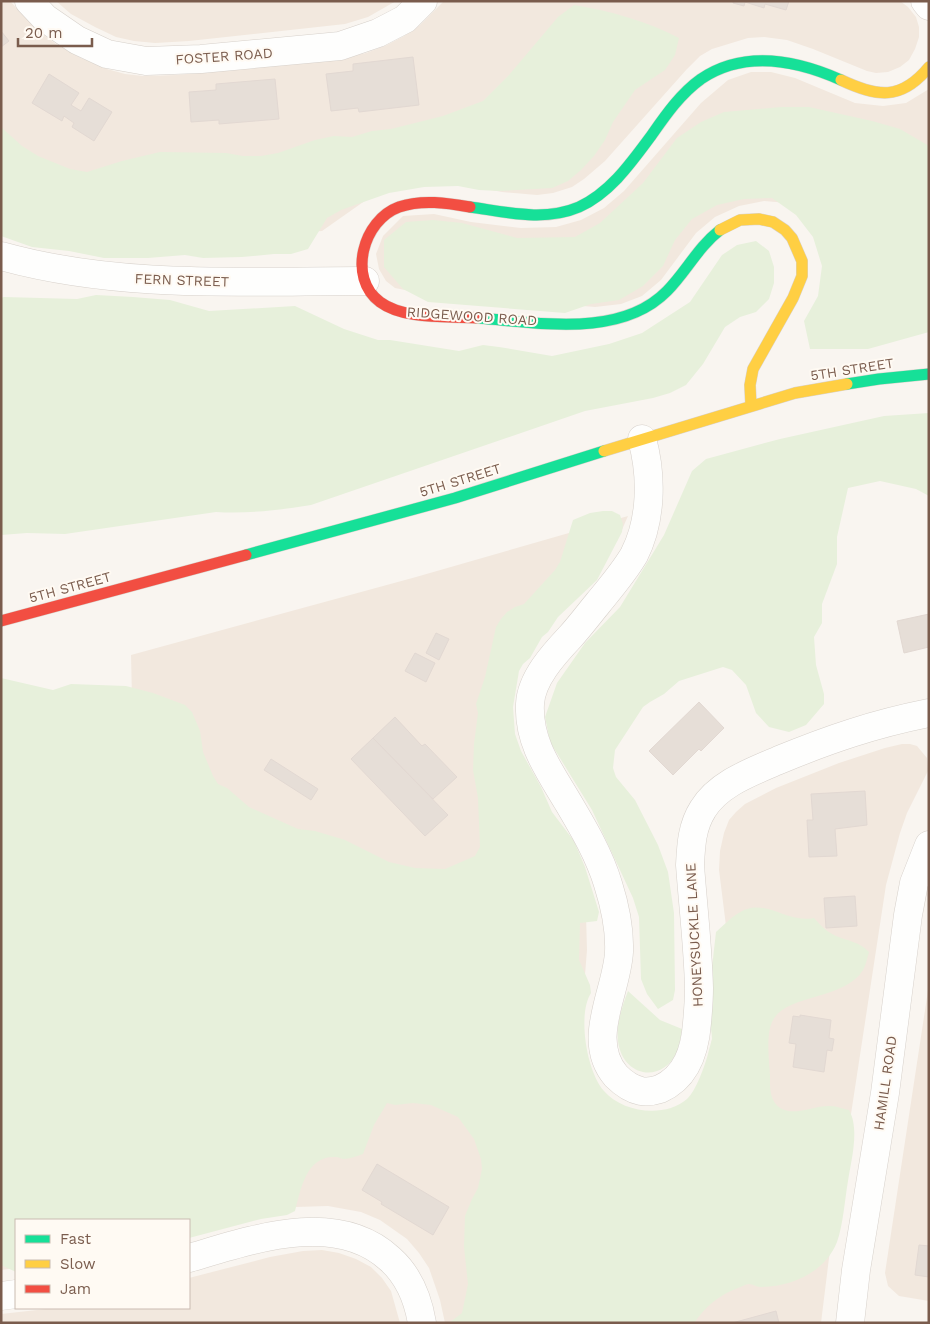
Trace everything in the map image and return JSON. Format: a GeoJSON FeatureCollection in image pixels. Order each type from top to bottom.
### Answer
{"type":"FeatureCollection","features":[{"type":"Feature","properties":{"kind":"street","name":"FOSTER ROAD"},"geometry":{"type":"LineString","coordinates":[[29,1],[45,18],[77,40],[107,54],[146,61],[201,59],[340,46],[378,33],[404,19],[423,1]]}},
{"type":"Feature","properties":{"kind":"street"},"geometry":{"type":"LineString","coordinates":[[925,1],[929,6]]}},
{"type":"Feature","properties":{"kind":"street","name":"RIDGEWOOD ROAD"},"geometry":{"type":"LineString","coordinates":[[751,406],[749,388],[751,373],[791,303],[802,276],[801,257],[794,240],[784,228],[770,220],[751,218],[734,221],[718,230],[706,242],[672,286],[656,302],[635,314],[600,322],[554,322],[405,312],[390,308],[370,292],[365,280],[361,269],[361,255],[365,243],[380,219],[394,209],[419,202],[527,215],[551,215],[575,209],[594,198],[628,168],[674,104],[694,83],[716,70],[740,62],[762,59],[782,61],[839,79],[867,91],[887,93],[904,89],[920,80],[929,67]]}},
{"type":"Feature","properties":{"kind":"street","name":"FERN STREET"},"geometry":{"type":"LineString","coordinates":[[1,256],[89,274],[169,281],[365,280]]}},
{"type":"Feature","properties":{"kind":"street","name":"5TH STREET"},"geometry":{"type":"LineString","coordinates":[[1,621],[455,498],[795,393],[844,384],[929,374]]}},
{"type":"Feature","properties":{"kind":"street","name":"HONEYSUCKLE LANE"},"geometry":{"type":"LineString","coordinates":[[642,439],[647,456],[649,492],[643,531],[635,553],[624,571],[572,635],[554,653],[543,669],[530,700],[529,719],[538,752],[594,848],[607,881],[613,904],[619,928],[619,954],[602,1042],[611,1070],[620,1080],[631,1088],[643,1092],[655,1091],[667,1086],[678,1077],[688,1064],[696,1029],[699,990],[690,865],[691,844],[695,825],[711,798],[738,778],[831,739],[872,726],[929,713]]}},
{"type":"Feature","properties":{"kind":"street","name":"HAMILL ROAD"},"geometry":{"type":"LineString","coordinates":[[857,1321],[858,1252],[884,1093],[908,915],[914,883],[929,845]]}},
{"type":"Feature","properties":{"kind":"street"},"geometry":{"type":"LineString","coordinates":[[190,1258],[284,1234],[330,1232],[349,1235],[365,1241],[382,1251],[396,1264],[408,1280],[417,1300],[422,1323]]}},
{"type":"Feature","properties":{"kind":"street"},"geometry":{"type":"LineString","coordinates":[[1,1296],[15,1294]]}},
{"type":"Feature","properties":{"kind":"shaded area"},"geometry":{"type":"Polygon","coordinates":[[[1,1],[10,1],[37,30],[56,44],[81,58],[107,69],[143,76],[177,75],[313,62],[341,59],[366,53],[404,36],[420,25],[444,1],[900,1],[916,17],[919,37],[909,60],[900,67],[888,72],[876,73],[787,40],[764,37],[748,38],[712,49],[700,56],[687,69],[605,161],[572,187],[553,193],[537,195],[502,192],[443,181],[376,193],[322,231],[101,249],[1,234],[1,1]]]}},
{"type":"Feature","properties":{"kind":"shaded area"},"geometry":{"type":"Polygon","coordinates":[[[56,1],[396,1],[368,17],[345,24],[155,43],[116,37],[71,14],[56,1]]]}},
{"type":"Feature","properties":{"kind":"shaded area"},"geometry":{"type":"Polygon","coordinates":[[[751,72],[771,72],[795,78],[855,103],[883,106],[906,103],[929,89],[929,310],[821,307],[830,258],[788,203],[764,201],[739,206],[715,217],[696,233],[661,280],[642,296],[621,304],[595,307],[410,291],[395,288],[386,281],[379,269],[376,254],[383,236],[403,216],[434,214],[471,222],[521,228],[556,227],[581,220],[604,208],[624,191],[701,103],[728,80],[751,72]]]}},
{"type":"Feature","properties":{"kind":"shaded area"},"geometry":{"type":"Polygon","coordinates":[[[628,516],[617,541],[516,664],[507,721],[586,915],[587,950],[585,975],[576,1018],[596,1088],[630,1113],[672,1112],[704,1088],[728,942],[719,870],[720,851],[729,820],[745,804],[776,788],[839,763],[885,748],[910,744],[917,746],[927,758],[928,771],[907,813],[886,885],[829,1258],[821,1323],[445,1323],[440,1300],[429,1268],[407,1239],[380,1220],[361,1212],[328,1206],[295,1207],[190,1220],[15,1219],[15,1268],[1,1270],[1,692],[132,698],[131,655],[416,577],[628,516]]]}},
{"type":"Feature","properties":{"kind":"shaded area"},"geometry":{"type":"Polygon","coordinates":[[[929,984],[929,1301],[899,1296],[888,1286],[885,1273],[929,984]]]}},
{"type":"Feature","properties":{"kind":"shaded area"},"geometry":{"type":"Polygon","coordinates":[[[322,1250],[339,1253],[371,1267],[391,1291],[400,1323],[1,1323],[1,1314],[46,1309],[190,1309],[190,1278],[270,1257],[303,1251],[322,1250]]]}},
{"type":"Feature","properties":{"kind":"green space"},"geometry":{"type":"Polygon","coordinates":[[[574,5],[628,17],[679,38],[675,55],[665,70],[635,90],[613,122],[605,140],[594,156],[568,181],[552,188],[499,191],[458,186],[424,187],[389,193],[341,210],[327,218],[308,249],[291,254],[203,258],[185,255],[148,258],[104,258],[69,251],[32,247],[1,236],[1,127],[22,146],[38,156],[70,169],[87,172],[160,152],[226,153],[243,156],[261,156],[278,153],[315,140],[334,136],[352,137],[372,131],[391,129],[443,116],[483,101],[509,75],[558,17],[574,5]]]}},
{"type":"Feature","properties":{"kind":"green space"},"geometry":{"type":"Polygon","coordinates":[[[781,107],[809,107],[872,121],[900,129],[929,146],[929,332],[868,349],[810,349],[804,321],[818,296],[822,266],[813,237],[796,215],[772,198],[744,199],[717,205],[692,219],[675,240],[663,266],[643,286],[619,300],[591,304],[565,313],[428,302],[403,289],[384,267],[384,240],[406,222],[433,220],[462,223],[517,238],[575,237],[600,223],[643,183],[677,138],[701,122],[724,112],[781,107]]]}},
{"type":"Feature","properties":{"kind":"green space"},"geometry":{"type":"Polygon","coordinates":[[[756,241],[769,251],[774,267],[774,283],[769,299],[756,312],[740,317],[725,327],[703,364],[686,385],[670,393],[585,411],[311,505],[264,511],[216,512],[65,534],[27,533],[1,535],[1,298],[77,299],[96,295],[133,297],[170,300],[209,311],[295,306],[344,329],[378,340],[390,340],[459,351],[483,345],[552,356],[609,344],[642,333],[690,302],[722,255],[737,245],[756,241]]]}},
{"type":"Feature","properties":{"kind":"green space"},"geometry":{"type":"Polygon","coordinates":[[[929,413],[929,496],[916,489],[880,481],[848,488],[837,537],[837,564],[822,604],[822,623],[814,637],[816,665],[824,694],[824,704],[806,725],[789,732],[769,727],[756,713],[746,685],[732,670],[723,667],[679,681],[664,694],[643,707],[615,750],[613,768],[616,777],[635,800],[658,845],[668,872],[674,913],[675,990],[673,1000],[658,1009],[647,994],[641,979],[639,917],[633,898],[592,810],[550,742],[545,717],[557,683],[585,643],[620,607],[664,535],[692,471],[706,459],[780,439],[884,416],[929,413]]]}},
{"type":"Feature","properties":{"kind":"green space"},"geometry":{"type":"Polygon","coordinates":[[[612,511],[620,515],[623,524],[622,532],[597,580],[558,617],[548,632],[542,637],[530,658],[523,664],[519,671],[513,707],[515,734],[521,751],[541,787],[552,812],[574,841],[585,867],[599,912],[597,921],[580,923],[579,960],[590,985],[591,993],[587,1003],[584,1029],[593,1071],[604,1091],[622,1104],[633,1108],[656,1111],[678,1105],[687,1099],[700,1078],[712,1039],[709,1012],[716,932],[734,916],[747,909],[766,908],[793,917],[803,919],[814,918],[833,934],[858,944],[869,952],[863,970],[854,980],[843,987],[789,1006],[779,1013],[772,1022],[769,1034],[770,1089],[772,1098],[778,1106],[787,1111],[799,1111],[833,1106],[849,1110],[852,1118],[854,1145],[841,1228],[832,1253],[816,1269],[795,1281],[759,1287],[748,1284],[725,1294],[703,1311],[694,1323],[449,1323],[462,1313],[468,1284],[464,1247],[465,1216],[478,1188],[482,1169],[481,1159],[474,1139],[458,1117],[431,1105],[413,1103],[395,1105],[387,1103],[374,1125],[363,1154],[346,1159],[326,1158],[311,1167],[306,1175],[295,1211],[287,1215],[261,1219],[190,1238],[190,1219],[15,1219],[15,1272],[1,1265],[1,678],[53,690],[71,684],[126,686],[153,693],[185,705],[192,712],[200,731],[203,752],[218,784],[227,788],[249,807],[298,829],[315,831],[345,840],[389,862],[415,868],[445,869],[475,856],[480,847],[478,798],[473,770],[478,713],[476,704],[485,677],[496,627],[507,612],[524,604],[555,570],[560,562],[573,520],[590,513],[612,511]]]}},
{"type":"Feature","properties":{"kind":"green space"},"geometry":{"type":"Polygon","coordinates":[[[628,991],[660,1020],[682,1029],[677,1052],[662,1069],[643,1072],[634,1069],[621,1053],[618,1041],[618,1028],[628,991]]]}},
{"type":"Feature","properties":{"kind":"building"},"geometry":{"type":"Polygon","coordinates":[[[733,1],[789,1],[786,10],[765,4],[764,8],[745,2],[744,6],[733,3],[733,1]]]}},
{"type":"Feature","properties":{"kind":"building"},"geometry":{"type":"Polygon","coordinates":[[[1,31],[9,41],[1,47],[1,31]]]}},
{"type":"Feature","properties":{"kind":"building"},"geometry":{"type":"Polygon","coordinates":[[[413,57],[419,105],[359,112],[358,108],[331,111],[326,74],[353,71],[353,64],[413,57]]]}},
{"type":"Feature","properties":{"kind":"building"},"geometry":{"type":"Polygon","coordinates":[[[49,74],[79,93],[71,105],[81,111],[89,98],[112,112],[94,141],[72,127],[74,123],[64,116],[62,121],[32,103],[49,74]]]}},
{"type":"Feature","properties":{"kind":"building"},"geometry":{"type":"Polygon","coordinates":[[[275,79],[279,119],[219,124],[219,120],[191,122],[189,92],[216,90],[216,84],[275,79]]]}},
{"type":"Feature","properties":{"kind":"building"},"geometry":{"type":"Polygon","coordinates":[[[929,614],[929,647],[904,653],[897,621],[929,614]]]}},
{"type":"Feature","properties":{"kind":"building"},"geometry":{"type":"Polygon","coordinates":[[[436,633],[449,639],[439,660],[426,653],[436,633]]]}},
{"type":"Feature","properties":{"kind":"building"},"geometry":{"type":"Polygon","coordinates":[[[415,653],[435,663],[426,682],[405,671],[415,653]]]}},
{"type":"Feature","properties":{"kind":"building"},"geometry":{"type":"Polygon","coordinates":[[[699,702],[724,728],[673,775],[649,751],[699,702]]]}},
{"type":"Feature","properties":{"kind":"building"},"geometry":{"type":"Polygon","coordinates":[[[395,717],[422,746],[425,744],[457,777],[433,799],[373,738],[395,717]]]}},
{"type":"Feature","properties":{"kind":"building"},"geometry":{"type":"Polygon","coordinates":[[[373,738],[448,815],[425,836],[351,759],[373,738]]]}},
{"type":"Feature","properties":{"kind":"building"},"geometry":{"type":"Polygon","coordinates":[[[271,759],[318,789],[311,800],[264,770],[271,759]]]}},
{"type":"Feature","properties":{"kind":"building"},"geometry":{"type":"Polygon","coordinates":[[[865,791],[867,825],[835,829],[837,856],[809,857],[807,820],[813,820],[811,794],[865,791]]]}},
{"type":"Feature","properties":{"kind":"building"},"geometry":{"type":"Polygon","coordinates":[[[855,896],[857,926],[826,928],[824,898],[855,896]]]}},
{"type":"Feature","properties":{"kind":"building"},"geometry":{"type":"Polygon","coordinates":[[[800,1015],[831,1020],[829,1038],[834,1039],[832,1051],[827,1050],[824,1072],[793,1067],[796,1044],[789,1043],[793,1016],[800,1017],[800,1015]]]}},
{"type":"Feature","properties":{"kind":"building"},"geometry":{"type":"Polygon","coordinates":[[[377,1164],[449,1207],[433,1235],[381,1204],[382,1202],[362,1190],[377,1164]]]}},
{"type":"Feature","properties":{"kind":"building"},"geometry":{"type":"Polygon","coordinates":[[[919,1245],[929,1246],[929,1277],[915,1275],[919,1245]]]}},
{"type":"Feature","properties":{"kind":"building"},"geometry":{"type":"Polygon","coordinates":[[[776,1311],[779,1323],[732,1323],[776,1311]]]}},
{"type":"Feature","properties":{"kind":"traffic: fast"},"geometry":{"type":"LineString","coordinates":[[470,207],[539,215],[566,212],[579,207],[601,194],[610,186],[636,157],[667,113],[686,91],[701,79],[735,64],[752,61],[788,63],[806,67],[841,80]]}},
{"type":"Feature","properties":{"kind":"traffic: fast"},"geometry":{"type":"LineString","coordinates":[[477,318],[551,324],[577,324],[602,322],[626,316],[648,306],[667,291],[705,244],[720,230]]}},
{"type":"Feature","properties":{"kind":"traffic: fast"},"geometry":{"type":"LineString","coordinates":[[847,384],[929,374]]}},
{"type":"Feature","properties":{"kind":"traffic: fast"},"geometry":{"type":"LineString","coordinates":[[246,555],[455,498],[604,451]]}},
{"type":"Feature","properties":{"kind":"traffic: slow"},"geometry":{"type":"LineString","coordinates":[[841,80],[866,90],[888,93],[908,86],[929,67]]}},
{"type":"Feature","properties":{"kind":"traffic: slow"},"geometry":{"type":"LineString","coordinates":[[720,230],[740,220],[759,219],[773,222],[785,230],[792,238],[802,261],[802,276],[793,298],[753,369],[750,385],[751,406]]}},
{"type":"Feature","properties":{"kind":"traffic: slow"},"geometry":{"type":"LineString","coordinates":[[604,451],[795,393],[847,384]]}},
{"type":"Feature","properties":{"kind":"traffic: jam"},"geometry":{"type":"LineString","coordinates":[[470,207],[426,202],[399,207],[386,214],[368,236],[362,265],[364,279],[370,292],[380,302],[390,308],[401,312],[427,316],[477,318]]}},
{"type":"Feature","properties":{"kind":"traffic: jam"},"geometry":{"type":"LineString","coordinates":[[1,621],[246,555]]}}]}
